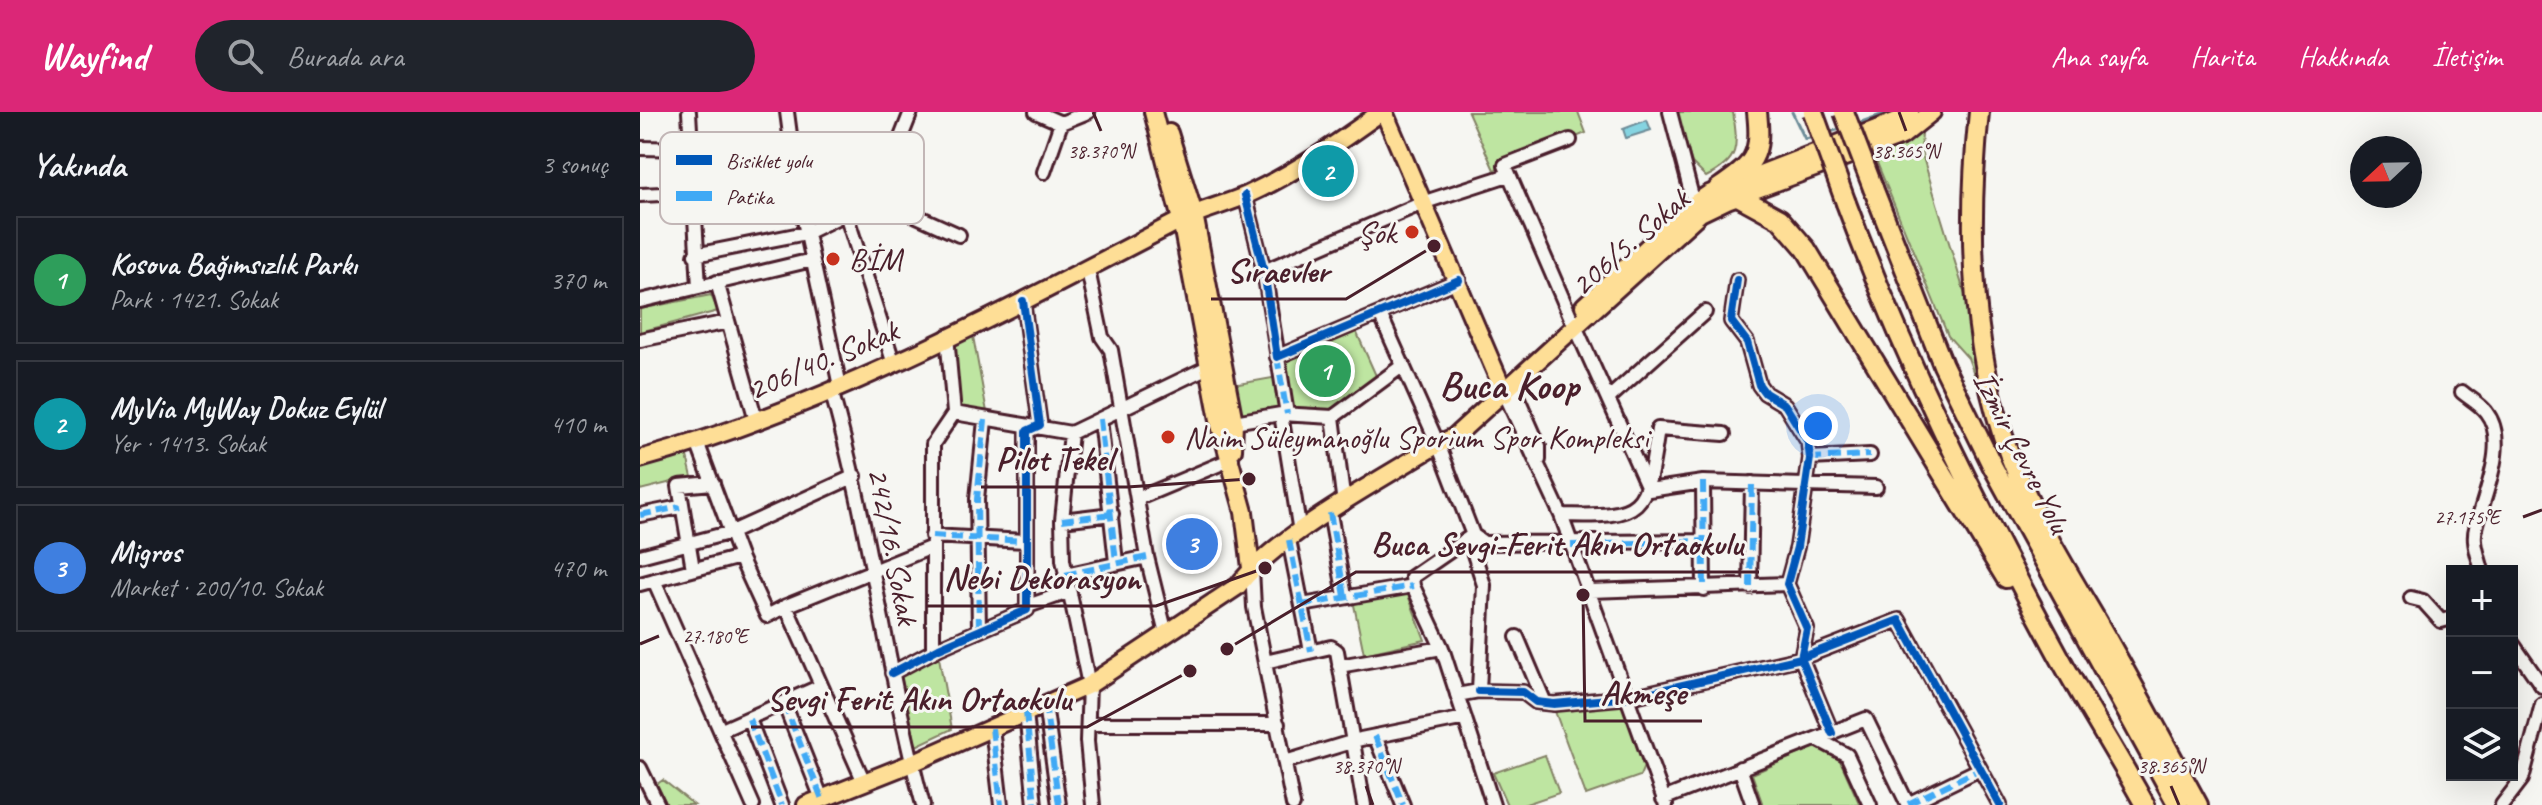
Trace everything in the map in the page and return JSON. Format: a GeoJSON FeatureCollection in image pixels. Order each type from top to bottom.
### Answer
{"type":"FeatureCollection","features":[{"type":"Feature","properties":{"kind":"highway"},"geometry":{"type":"LineString","coordinates":[[1718,189],[1753,163],[1760,145],[1757,112]]}},
{"type":"Feature","properties":{"kind":"highway","name":"İzmir Çevre Yolu"},"geometry":{"type":"LineString","coordinates":[[1813,112],[1878,290],[1921,389],[2056,650],[2145,805]]}},
{"type":"Feature","properties":{"kind":"highway","name":"İzmir Çevre Yolu"},"geometry":{"type":"LineString","coordinates":[[1844,112],[1943,365],[1993,467],[2178,805]]}},
{"type":"Feature","properties":{"kind":"highway"},"geometry":{"type":"LineString","coordinates":[[1979,112],[1973,174],[1975,284],[1986,367],[2003,436],[2050,544],[2134,687],[2198,805]]}},
{"type":"Feature","properties":{"kind":"highway"},"geometry":{"type":"LineString","coordinates":[[1738,196],[1780,219],[1806,249],[2026,610],[2056,650]]}},
{"type":"Feature","properties":{"kind":"main road"},"geometry":{"type":"LineString","coordinates":[[1153,112],[1187,217],[1220,425],[1232,459],[1251,568]]}},
{"type":"Feature","properties":{"kind":"main road"},"geometry":{"type":"LineString","coordinates":[[1163,112],[1234,422],[1232,459]]}},
{"type":"Feature","properties":{"kind":"main road"},"geometry":{"type":"LineString","coordinates":[[1088,270],[1187,217],[1245,195],[1312,161],[1383,112],[1470,304],[1479,313],[1507,385]]}},
{"type":"Feature","properties":{"kind":"main road","name":"206/5. Sokak"},"geometry":{"type":"LineString","coordinates":[[1574,323],[1694,204],[1718,189],[1897,121],[1910,112]]}},
{"type":"Feature","properties":{"kind":"main road","name":"206/5. Sokak"},"geometry":{"type":"LineString","coordinates":[[814,802],[912,763],[1089,685],[1238,586],[1251,568],[1294,536],[1438,444],[1454,437],[1574,323],[1700,213],[1902,136],[1932,112]]}},
{"type":"Feature","properties":{"kind":"main road","name":"206/40. Sokak"},"geometry":{"type":"LineString","coordinates":[[640,459],[697,442],[835,388],[1088,270]]}},
{"type":"Feature","properties":{"kind":"street"},"geometry":{"type":"LineString","coordinates":[[689,112],[690,132]]}},
{"type":"Feature","properties":{"kind":"street","name":"242/16. Sokak"},"geometry":{"type":"LineString","coordinates":[[787,112],[790,132]]}},
{"type":"Feature","properties":{"kind":"street"},"geometry":{"type":"LineString","coordinates":[[903,132],[911,112]]}},
{"type":"Feature","properties":{"kind":"street"},"geometry":{"type":"LineString","coordinates":[[1036,112],[1061,123],[1088,112]]}},
{"type":"Feature","properties":{"kind":"street"},"geometry":{"type":"LineString","coordinates":[[1670,112],[1694,204]]}},
{"type":"Feature","properties":{"kind":"street"},"geometry":{"type":"LineString","coordinates":[[1044,172],[1061,123]]}},
{"type":"Feature","properties":{"kind":"street"},"geometry":{"type":"LineString","coordinates":[[1570,140],[1505,165],[1649,490]]}},
{"type":"Feature","properties":{"kind":"street"},"geometry":{"type":"LineString","coordinates":[[640,148],[660,148]]}},
{"type":"Feature","properties":{"kind":"street"},"geometry":{"type":"LineString","coordinates":[[1264,271],[1425,202],[1508,175]]}},
{"type":"Feature","properties":{"kind":"street"},"geometry":{"type":"LineString","coordinates":[[640,195],[660,195]]}},
{"type":"Feature","properties":{"kind":"street"},"geometry":{"type":"LineString","coordinates":[[1245,195],[1264,271],[1277,357],[1294,536],[1311,651]]}},
{"type":"Feature","properties":{"kind":"street"},"geometry":{"type":"LineString","coordinates":[[924,219],[959,235]]}},
{"type":"Feature","properties":{"kind":"street"},"geometry":{"type":"LineString","coordinates":[[693,224],[699,287]]}},
{"type":"Feature","properties":{"kind":"street","name":"242/16. Sokak"},"geometry":{"type":"LineString","coordinates":[[804,224],[855,476],[870,570],[923,805]]}},
{"type":"Feature","properties":{"kind":"street"},"geometry":{"type":"LineString","coordinates":[[695,255],[806,233],[825,224]]}},
{"type":"Feature","properties":{"kind":"street"},"geometry":{"type":"LineString","coordinates":[[849,224],[893,361]]}},
{"type":"Feature","properties":{"kind":"street"},"geometry":{"type":"LineString","coordinates":[[640,301],[812,260]]}},
{"type":"Feature","properties":{"kind":"street"},"geometry":{"type":"LineString","coordinates":[[1088,270],[1123,406],[1147,557],[1166,634]]}},
{"type":"Feature","properties":{"kind":"street"},"geometry":{"type":"LineString","coordinates":[[1277,357],[1459,280]]}},
{"type":"Feature","properties":{"kind":"street"},"geometry":{"type":"LineString","coordinates":[[1737,280],[1731,321],[1747,342],[1759,385],[1765,393],[1785,405],[1804,432],[1810,458],[1797,547],[1787,584],[1807,629],[1801,658],[1832,733]]}},
{"type":"Feature","properties":{"kind":"street"},"geometry":{"type":"LineString","coordinates":[[717,282],[756,420]]}},
{"type":"Feature","properties":{"kind":"street"},"geometry":{"type":"LineString","coordinates":[[1023,301],[1040,425]]}},
{"type":"Feature","properties":{"kind":"street"},"geometry":{"type":"LineString","coordinates":[[1609,398],[1705,312]]}},
{"type":"Feature","properties":{"kind":"street"},"geometry":{"type":"LineString","coordinates":[[1380,314],[1438,444],[1473,535],[1472,548],[1484,585],[1479,691]]}},
{"type":"Feature","properties":{"kind":"street"},"geometry":{"type":"LineString","coordinates":[[640,340],[728,322]]}},
{"type":"Feature","properties":{"kind":"street"},"geometry":{"type":"LineString","coordinates":[[933,650],[933,444],[954,413],[947,336]]}},
{"type":"Feature","properties":{"kind":"street"},"geometry":{"type":"LineString","coordinates":[[954,413],[985,420],[1040,425],[1071,433],[1210,366]]}},
{"type":"Feature","properties":{"kind":"street"},"geometry":{"type":"LineString","coordinates":[[1234,422],[1284,414],[1333,417],[1402,366]]}},
{"type":"Feature","properties":{"kind":"street"},"geometry":{"type":"LineString","coordinates":[[1507,385],[1530,452],[1539,460],[1630,697],[1664,802],[1740,768],[1866,719],[1908,805],[1980,769]]}},
{"type":"Feature","properties":{"kind":"street"},"geometry":{"type":"LineString","coordinates":[[2462,392],[2486,412],[2497,438],[2482,514],[2476,527],[2475,543],[2480,565]]}},
{"type":"Feature","properties":{"kind":"street"},"geometry":{"type":"LineString","coordinates":[[1333,417],[1345,596]]}},
{"type":"Feature","properties":{"kind":"street"},"geometry":{"type":"LineString","coordinates":[[1100,419],[1116,562]]}},
{"type":"Feature","properties":{"kind":"street"},"geometry":{"type":"LineString","coordinates":[[979,629],[977,499],[985,420]]}},
{"type":"Feature","properties":{"kind":"street"},"geometry":{"type":"LineString","coordinates":[[1028,608],[1025,541],[1027,431],[1040,425]]}},
{"type":"Feature","properties":{"kind":"street"},"geometry":{"type":"LineString","coordinates":[[1561,515],[1612,517],[1632,508],[1649,490],[1658,429],[1724,434]]}},
{"type":"Feature","properties":{"kind":"street"},"geometry":{"type":"LineString","coordinates":[[1071,433],[1062,520],[1065,575],[1089,685],[1088,770],[1093,805]]}},
{"type":"Feature","properties":{"kind":"street"},"geometry":{"type":"LineString","coordinates":[[697,442],[740,557],[767,616],[932,542],[977,538],[1025,541]]}},
{"type":"Feature","properties":{"kind":"street"},"geometry":{"type":"LineString","coordinates":[[1810,458],[1870,455]]}},
{"type":"Feature","properties":{"kind":"street"},"geometry":{"type":"LineString","coordinates":[[1139,498],[1232,459]]}},
{"type":"Feature","properties":{"kind":"street"},"geometry":{"type":"LineString","coordinates":[[640,556],[732,532],[855,476]]}},
{"type":"Feature","properties":{"kind":"street"},"geometry":{"type":"LineString","coordinates":[[1649,490],[1703,482],[1876,487]]}},
{"type":"Feature","properties":{"kind":"street"},"geometry":{"type":"LineString","coordinates":[[1703,482],[1704,589]]}},
{"type":"Feature","properties":{"kind":"street"},"geometry":{"type":"LineString","coordinates":[[693,569],[680,507],[679,486],[713,483]]}},
{"type":"Feature","properties":{"kind":"street"},"geometry":{"type":"LineString","coordinates":[[1750,587],[1752,483]]}},
{"type":"Feature","properties":{"kind":"street"},"geometry":{"type":"LineString","coordinates":[[640,515],[680,507]]}},
{"type":"Feature","properties":{"kind":"street"},"geometry":{"type":"LineString","coordinates":[[1062,520],[1112,514]]}},
{"type":"Feature","properties":{"kind":"street"},"geometry":{"type":"LineString","coordinates":[[1473,535],[1484,543],[1571,545],[1702,541]]}},
{"type":"Feature","properties":{"kind":"street"},"geometry":{"type":"LineString","coordinates":[[1473,535],[1412,577],[1413,586],[1442,648],[1493,805]]}},
{"type":"Feature","properties":{"kind":"street"},"geometry":{"type":"LineString","coordinates":[[640,584],[740,557]]}},
{"type":"Feature","properties":{"kind":"street"},"geometry":{"type":"LineString","coordinates":[[1065,575],[1147,557]]}},
{"type":"Feature","properties":{"kind":"street"},"geometry":{"type":"LineString","coordinates":[[1251,568],[1254,607],[1294,805]]}},
{"type":"Feature","properties":{"kind":"street"},"geometry":{"type":"LineString","coordinates":[[654,580],[753,805]]}},
{"type":"Feature","properties":{"kind":"street"},"geometry":{"type":"LineString","coordinates":[[1590,591],[1787,584]]}},
{"type":"Feature","properties":{"kind":"street"},"geometry":{"type":"LineString","coordinates":[[1302,605],[1413,586]]}},
{"type":"Feature","properties":{"kind":"street"},"geometry":{"type":"LineString","coordinates":[[892,673],[933,650],[1068,592]]}},
{"type":"Feature","properties":{"kind":"street"},"geometry":{"type":"LineString","coordinates":[[2411,598],[2423,601],[2441,621],[2446,620]]}},
{"type":"Feature","properties":{"kind":"street"},"geometry":{"type":"LineString","coordinates":[[786,606],[864,782]]}},
{"type":"Feature","properties":{"kind":"street"},"geometry":{"type":"LineString","coordinates":[[1457,695],[1479,691],[1523,692],[1536,702],[1545,703],[1630,697],[1801,658],[1899,620],[2000,805]]}},
{"type":"Feature","properties":{"kind":"street"},"geometry":{"type":"LineString","coordinates":[[1517,637],[1545,703]]}},
{"type":"Feature","properties":{"kind":"street"},"geometry":{"type":"LineString","coordinates":[[1265,662],[1331,647],[1337,651],[1364,805]]}},
{"type":"Feature","properties":{"kind":"street"},"geometry":{"type":"LineString","coordinates":[[1339,666],[1442,648]]}},
{"type":"Feature","properties":{"kind":"street"},"geometry":{"type":"LineString","coordinates":[[2518,652],[2542,686]]}},
{"type":"Feature","properties":{"kind":"street"},"geometry":{"type":"LineString","coordinates":[[722,730],[821,686]]}},
{"type":"Feature","properties":{"kind":"street"},"geometry":{"type":"LineString","coordinates":[[784,703],[814,802]]}},
{"type":"Feature","properties":{"kind":"street"},"geometry":{"type":"LineString","coordinates":[[1045,704],[1059,805]]}},
{"type":"Feature","properties":{"kind":"street"},"geometry":{"type":"LineString","coordinates":[[2502,805],[2522,779],[2542,704]]}},
{"type":"Feature","properties":{"kind":"street"},"geometry":{"type":"LineString","coordinates":[[1026,712],[1035,805]]}},
{"type":"Feature","properties":{"kind":"street"},"geometry":{"type":"LineString","coordinates":[[1285,762],[1353,741],[1465,718]]}},
{"type":"Feature","properties":{"kind":"street"},"geometry":{"type":"LineString","coordinates":[[749,719],[782,805]]}},
{"type":"Feature","properties":{"kind":"street"},"geometry":{"type":"LineString","coordinates":[[1090,724],[1278,724]]}},
{"type":"Feature","properties":{"kind":"street"},"geometry":{"type":"LineString","coordinates":[[992,728],[1001,805]]}},
{"type":"Feature","properties":{"kind":"street"},"geometry":{"type":"LineString","coordinates":[[1375,736],[1403,805]]}},
{"type":"Feature","properties":{"kind":"street"},"geometry":{"type":"LineString","coordinates":[[1817,739],[1847,755],[1870,805]]}},
{"type":"Feature","properties":{"kind":"street"},"geometry":{"type":"LineString","coordinates":[[640,768],[658,805]]}},
{"type":"Feature","properties":{"kind":"street"},"geometry":{"type":"LineString","coordinates":[[1740,768],[1753,805]]}},
{"type":"Feature","properties":{"kind":"green space"},"geometry":{"type":"Polygon","coordinates":[[[1468,112],[1578,112],[1586,133],[1494,170],[1468,112]]]}},
{"type":"Feature","properties":{"kind":"green space"},"geometry":{"type":"Polygon","coordinates":[[[1676,112],[1733,112],[1736,143],[1725,165],[1706,177],[1692,163],[1676,112]]]}},
{"type":"Feature","properties":{"kind":"green space"},"geometry":{"type":"Polygon","coordinates":[[[1922,132],[1921,151],[1973,321],[1988,412],[1968,358],[1948,336],[1873,153],[1922,132]]]}},
{"type":"Feature","properties":{"kind":"green space"},"geometry":{"type":"Polygon","coordinates":[[[711,295],[718,311],[640,332],[640,309],[711,295]]]}},
{"type":"Feature","properties":{"kind":"green space"},"geometry":{"type":"Polygon","coordinates":[[[972,331],[987,412],[956,407],[949,338],[972,331]]]}},
{"type":"Feature","properties":{"kind":"green space"},"geometry":{"type":"Polygon","coordinates":[[[1356,331],[1377,378],[1336,409],[1241,414],[1233,385],[1278,377],[1275,364],[1356,331]]]}},
{"type":"Feature","properties":{"kind":"green space"},"geometry":{"type":"Polygon","coordinates":[[[687,456],[692,477],[640,490],[640,466],[687,456]]]}},
{"type":"Feature","properties":{"kind":"green space"},"geometry":{"type":"Polygon","coordinates":[[[1406,590],[1425,640],[1364,654],[1353,600],[1406,590]]]}},
{"type":"Feature","properties":{"kind":"green space"},"geometry":{"type":"Polygon","coordinates":[[[938,652],[952,729],[916,746],[901,676],[938,652]]]}},
{"type":"Feature","properties":{"kind":"green space"},"geometry":{"type":"Polygon","coordinates":[[[1624,702],[1645,764],[1640,776],[1586,795],[1553,706],[1624,702]]]}},
{"type":"Feature","properties":{"kind":"green space"},"geometry":{"type":"Polygon","coordinates":[[[1817,746],[1839,758],[1860,805],[1763,805],[1752,774],[1817,746]]]}},
{"type":"Feature","properties":{"kind":"green space"},"geometry":{"type":"Polygon","coordinates":[[[1545,755],[1559,793],[1523,805],[1507,805],[1493,773],[1545,755]]]}},
{"type":"Feature","properties":{"kind":"green space"},"geometry":{"type":"Polygon","coordinates":[[[663,780],[694,805],[667,805],[657,784],[663,780]]]}},
{"type":"Feature","properties":{"kind":"water"},"geometry":{"type":"Polygon","coordinates":[[[1647,120],[1651,130],[1626,138],[1623,129],[1647,120]]]}},
{"type":"Feature","properties":{"kind":"waterway"},"geometry":{"type":"LineString","coordinates":[[1792,112],[1805,139],[1814,137]]}},
{"type":"Feature","properties":{"kind":"waterway"},"geometry":{"type":"LineString","coordinates":[[1856,124],[1889,112]]}},
{"type":"Feature","properties":{"kind":"waterway"},"geometry":{"type":"LineString","coordinates":[[1829,132],[1844,128]]}},
{"type":"Feature","properties":{"kind":"marked path"},"geometry":{"type":"LineString","coordinates":[[1277,357],[1287,414]]}},
{"type":"Feature","properties":{"kind":"marked path"},"geometry":{"type":"LineString","coordinates":[[1100,419],[1116,562]]}},
{"type":"Feature","properties":{"kind":"marked path"},"geometry":{"type":"LineString","coordinates":[[979,629],[977,499],[985,420]]}},
{"type":"Feature","properties":{"kind":"marked path"},"geometry":{"type":"LineString","coordinates":[[1810,458],[1870,455]]}},
{"type":"Feature","properties":{"kind":"marked path"},"geometry":{"type":"LineString","coordinates":[[1703,482],[1704,589]]}},
{"type":"Feature","properties":{"kind":"marked path"},"geometry":{"type":"LineString","coordinates":[[1750,587],[1752,483]]}},
{"type":"Feature","properties":{"kind":"marked path"},"geometry":{"type":"LineString","coordinates":[[640,515],[680,507]]}},
{"type":"Feature","properties":{"kind":"marked path"},"geometry":{"type":"LineString","coordinates":[[1330,513],[1345,596]]}},
{"type":"Feature","properties":{"kind":"marked path"},"geometry":{"type":"LineString","coordinates":[[1062,520],[1112,514]]}},
{"type":"Feature","properties":{"kind":"marked path"},"geometry":{"type":"LineString","coordinates":[[932,536],[1025,541]]}},
{"type":"Feature","properties":{"kind":"marked path"},"geometry":{"type":"LineString","coordinates":[[1289,540],[1311,651]]}},
{"type":"Feature","properties":{"kind":"marked path"},"geometry":{"type":"LineString","coordinates":[[1571,545],[1702,541]]}},
{"type":"Feature","properties":{"kind":"marked path"},"geometry":{"type":"LineString","coordinates":[[1065,575],[1147,557]]}},
{"type":"Feature","properties":{"kind":"marked path"},"geometry":{"type":"LineString","coordinates":[[1302,605],[1413,586]]}},
{"type":"Feature","properties":{"kind":"marked path"},"geometry":{"type":"LineString","coordinates":[[784,703],[822,799]]}},
{"type":"Feature","properties":{"kind":"marked path"},"geometry":{"type":"LineString","coordinates":[[1045,704],[1059,805]]}},
{"type":"Feature","properties":{"kind":"marked path"},"geometry":{"type":"LineString","coordinates":[[1026,712],[1035,805]]}},
{"type":"Feature","properties":{"kind":"marked path"},"geometry":{"type":"LineString","coordinates":[[749,719],[782,805]]}},
{"type":"Feature","properties":{"kind":"marked path"},"geometry":{"type":"LineString","coordinates":[[992,728],[1001,805]]}},
{"type":"Feature","properties":{"kind":"marked path"},"geometry":{"type":"LineString","coordinates":[[1375,736],[1403,805]]}},
{"type":"Feature","properties":{"kind":"marked path"},"geometry":{"type":"LineString","coordinates":[[1908,804],[1980,769]]}},
{"type":"Feature","properties":{"kind":"cycle path"},"geometry":{"type":"LineString","coordinates":[[1245,195],[1264,271],[1277,357],[1459,280]]}},
{"type":"Feature","properties":{"kind":"cycle path"},"geometry":{"type":"LineString","coordinates":[[1737,280],[1731,321],[1747,342],[1759,385],[1765,393],[1785,405],[1808,442],[1810,458],[1797,547],[1787,584],[1807,629],[1801,658],[1832,733]]}},
{"type":"Feature","properties":{"kind":"cycle path"},"geometry":{"type":"LineString","coordinates":[[892,673],[939,648],[1027,610],[1027,431],[1040,425],[1023,301]]}},
{"type":"Feature","properties":{"kind":"cycle path"},"geometry":{"type":"LineString","coordinates":[[1479,691],[1523,692],[1536,702],[1554,704],[1630,697],[1801,658],[1899,620],[2000,805]]}},
{"type":"Feature","properties":{"kind":"place","name":"MyVia MyWay Dokuz Eylül"},"geometry":{"type":"Point","coordinates":[1328,171]}},
{"type":"Feature","properties":{"kind":"place","name":"Şok"},"geometry":{"type":"Point","coordinates":[1412,232]}},
{"type":"Feature","properties":{"kind":"place","name":"Sıraevler"},"geometry":{"type":"Point","coordinates":[1434,246]}},
{"type":"Feature","properties":{"kind":"place","name":"BİM"},"geometry":{"type":"Point","coordinates":[833,259]}},
{"type":"Feature","properties":{"kind":"place","name":"Kosova Bağımsızlık Parkı"},"geometry":{"type":"Point","coordinates":[1325,371]}},
{"type":"Feature","properties":{"kind":"place","name":"Naim Süleymanoğlu Sporium Spor Kompleksi"},"geometry":{"type":"Point","coordinates":[1168,437]}},
{"type":"Feature","properties":{"kind":"place","name":"Pilot Tekel"},"geometry":{"type":"Point","coordinates":[1249,479]}},
{"type":"Feature","properties":{"kind":"place","name":"Migros"},"geometry":{"type":"Point","coordinates":[1192,544]}},
{"type":"Feature","properties":{"kind":"place","name":"Nebi Dekorasyon"},"geometry":{"type":"Point","coordinates":[1265,568]}},
{"type":"Feature","properties":{"kind":"place","name":"Akmeşe"},"geometry":{"type":"Point","coordinates":[1583,595]}},
{"type":"Feature","properties":{"kind":"place","name":"Buca Sevgi-Ferit Akın Ortaokulu"},"geometry":{"type":"Point","coordinates":[1227,649]}},
{"type":"Feature","properties":{"kind":"place","name":"Sevgi Ferit Akın Ortaokulu"},"geometry":{"type":"Point","coordinates":[1190,671]}},
{"type":"Feature","properties":{"kind":"district","name":"Buca Koop"},"geometry":{"type":"Point","coordinates":[1509,385]}}]}
